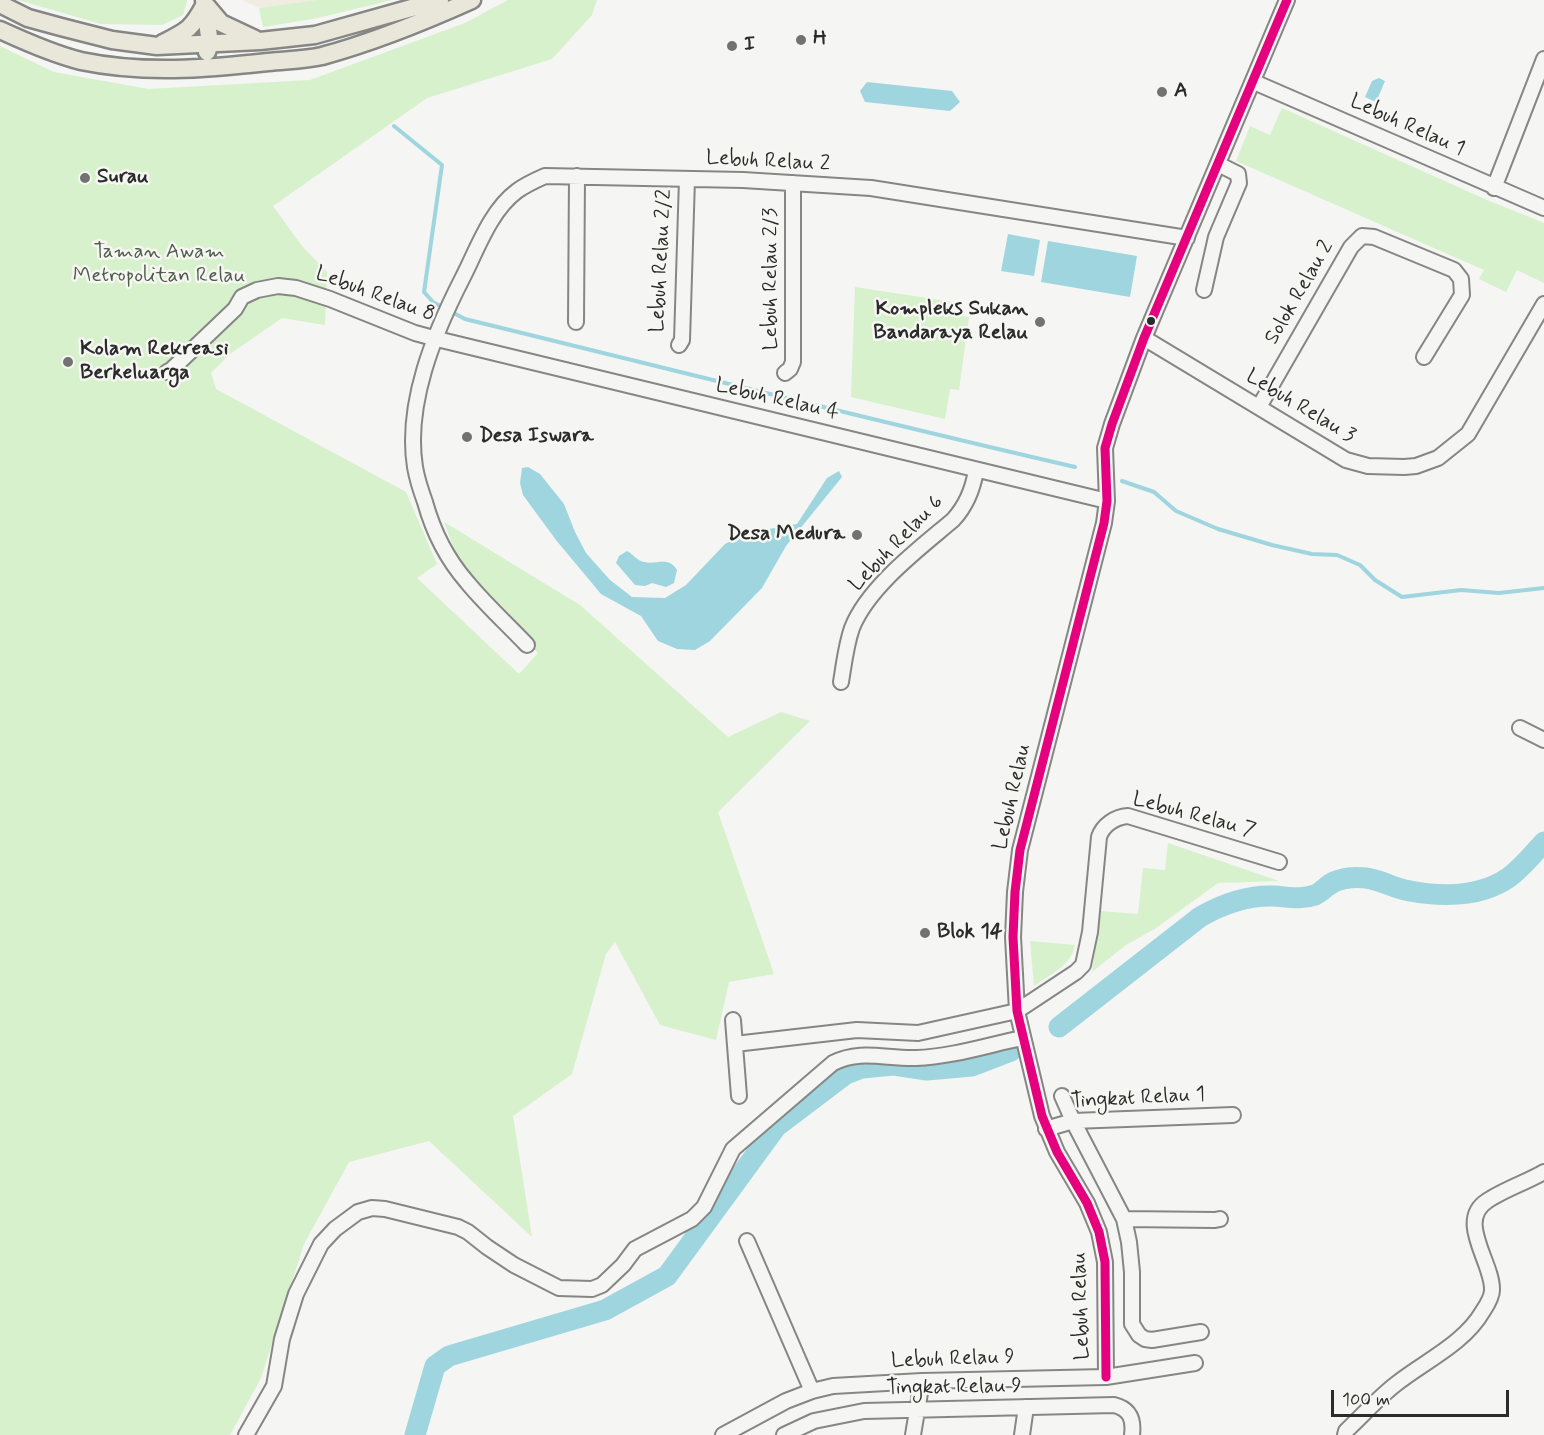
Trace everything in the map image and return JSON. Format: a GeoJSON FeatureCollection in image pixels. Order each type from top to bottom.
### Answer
{"type":"FeatureCollection","features":[{"type":"Feature","properties":{"kind":"main road"},"geometry":{"type":"LineString","coordinates":[[0,4],[28,18],[61,27],[112,40],[157,46],[260,41],[315,35],[440,0]]}},
{"type":"Feature","properties":{"kind":"main road"},"geometry":{"type":"LineString","coordinates":[[0,30],[54,53],[81,60],[128,69],[173,70],[320,56],[411,28],[472,0]]}},
{"type":"Feature","properties":{"kind":"main road"},"geometry":{"type":"LineString","coordinates":[[204,2],[221,22],[237,32],[260,41]]}},
{"type":"Feature","properties":{"kind":"main road"},"geometry":{"type":"LineString","coordinates":[[173,70],[199,61],[207,54],[210,44],[204,2]]}},
{"type":"Feature","properties":{"kind":"main road"},"geometry":{"type":"LineString","coordinates":[[157,46],[188,30],[196,21],[204,2]]}},
{"type":"Feature","properties":{"kind":"main road"},"geometry":{"type":"LineString","coordinates":[[210,44],[221,56],[241,65]]}},
{"type":"Feature","properties":{"kind":"street","name":"Lebuh Relau"},"geometry":{"type":"LineString","coordinates":[[1106,1377],[1105,1262],[1099,1232],[1087,1203],[1046,1130],[1017,1011],[1013,971],[1013,937],[1020,850],[1100,545],[1107,501],[1105,448],[1112,423],[1144,338],[1287,0]]}},
{"type":"Feature","properties":{"kind":"street"},"geometry":{"type":"LineString","coordinates":[[1494,188],[1544,59]]}},
{"type":"Feature","properties":{"kind":"street","name":"Lebuh Relau 1"},"geometry":{"type":"LineString","coordinates":[[1254,82],[1544,208]]}},
{"type":"Feature","properties":{"kind":"street"},"geometry":{"type":"LineString","coordinates":[[1204,290],[1216,237],[1239,183],[1238,174],[1218,164]]}},
{"type":"Feature","properties":{"kind":"street","name":"Lebuh Relau 2"},"geometry":{"type":"LineString","coordinates":[[437,339],[449,307],[498,209],[517,190],[545,176],[687,179],[871,188],[1187,238]]}},
{"type":"Feature","properties":{"kind":"street"},"geometry":{"type":"LineString","coordinates":[[576,322],[577,176]]}},
{"type":"Feature","properties":{"kind":"street","name":"Lebuh Relau 2/2"},"geometry":{"type":"LineString","coordinates":[[679,345],[682,340],[687,179]]}},
{"type":"Feature","properties":{"kind":"street","name":"Lebuh Relau 2/3"},"geometry":{"type":"LineString","coordinates":[[785,373],[793,362],[793,183]]}},
{"type":"Feature","properties":{"kind":"street","name":"Solok Relau 2"},"geometry":{"type":"LineString","coordinates":[[1259,407],[1351,247],[1362,236],[1374,237],[1454,270],[1461,279],[1462,295],[1424,357]]}},
{"type":"Feature","properties":{"kind":"street","name":"Lebuh Relau 8"},"geometry":{"type":"LineString","coordinates":[[167,372],[235,309],[242,297],[257,290],[278,286],[296,288],[330,299],[415,333],[437,339],[418,393],[413,438],[415,467],[429,519],[441,544],[466,582],[527,645]]}},
{"type":"Feature","properties":{"kind":"street","name":"Lebuh Relau 3"},"geometry":{"type":"LineString","coordinates":[[1144,338],[1171,352],[1309,439],[1356,464],[1387,467],[1416,466],[1438,458],[1468,434],[1544,304]]}},
{"type":"Feature","properties":{"kind":"street","name":"Lebuh Relau 4"},"geometry":{"type":"LineString","coordinates":[[437,339],[1107,501]]}},
{"type":"Feature","properties":{"kind":"street","name":"Lebuh Relau 6"},"geometry":{"type":"LineString","coordinates":[[841,682],[849,637],[859,613],[902,564],[960,512],[974,484],[976,470]]}},
{"type":"Feature","properties":{"kind":"street"},"geometry":{"type":"LineString","coordinates":[[1520,728],[1544,740]]}},
{"type":"Feature","properties":{"kind":"street","name":"Lebuh Relau 7"},"geometry":{"type":"LineString","coordinates":[[1017,1011],[1083,965],[1090,932],[1099,837],[1101,832],[1118,817],[1128,816],[1279,862]]}},
{"type":"Feature","properties":{"kind":"street"},"geometry":{"type":"LineString","coordinates":[[735,1044],[857,1030],[918,1033],[1017,1011]]}},
{"type":"Feature","properties":{"kind":"street"},"geometry":{"type":"LineString","coordinates":[[733,1020],[739,1096]]}},
{"type":"Feature","properties":{"kind":"street"},"geometry":{"type":"LineString","coordinates":[[246,1435],[274,1386],[282,1339],[296,1294],[311,1262],[321,1244],[335,1229],[358,1212],[372,1208],[385,1209],[458,1227],[514,1265],[559,1288],[592,1289],[602,1285],[623,1265],[635,1249],[692,1219],[704,1207],[733,1149],[833,1063],[846,1056],[860,1055],[916,1058],[945,1055],[1022,1038]]}},
{"type":"Feature","properties":{"kind":"street"},"geometry":{"type":"LineString","coordinates":[[1062,1096],[1124,1219],[1131,1262],[1132,1324],[1139,1335],[1152,1340],[1201,1332]]}},
{"type":"Feature","properties":{"kind":"street","name":"Tingkat Relau 1"},"geometry":{"type":"LineString","coordinates":[[1046,1130],[1073,1121],[1233,1115]]}},
{"type":"Feature","properties":{"kind":"street"},"geometry":{"type":"LineString","coordinates":[[1344,1435],[1395,1384],[1469,1329],[1483,1311],[1492,1292],[1490,1276],[1475,1233],[1475,1217],[1485,1202],[1544,1172]]}},
{"type":"Feature","properties":{"kind":"street"},"geometry":{"type":"LineString","coordinates":[[1124,1219],[1220,1219]]}},
{"type":"Feature","properties":{"kind":"street"},"geometry":{"type":"LineString","coordinates":[[747,1241],[812,1391]]}},
{"type":"Feature","properties":{"kind":"street","name":"Lebuh Relau 9"},"geometry":{"type":"LineString","coordinates":[[723,1435],[786,1401],[833,1386],[922,1381],[1106,1377],[1195,1363]]}},
{"type":"Feature","properties":{"kind":"street"},"geometry":{"type":"LineString","coordinates":[[913,1435],[922,1381]]}},
{"type":"Feature","properties":{"kind":"street","name":"Tingkat Relau 9"},"geometry":{"type":"LineString","coordinates":[[785,1435],[814,1421],[864,1411],[1114,1405],[1128,1412],[1134,1424],[1132,1435]]}},
{"type":"Feature","properties":{"kind":"street"},"geometry":{"type":"LineString","coordinates":[[1022,1435],[1026,1407]]}},
{"type":"Feature","properties":{"kind":"shaded area"},"geometry":{"type":"Polygon","coordinates":[[[242,0],[316,0],[259,8],[242,0]]]}},
{"type":"Feature","properties":{"kind":"green space"},"geometry":{"type":"Polygon","coordinates":[[[18,0],[187,1],[183,15],[162,25],[101,24],[18,0]]]}},
{"type":"Feature","properties":{"kind":"green space"},"geometry":{"type":"Polygon","coordinates":[[[316,0],[392,0],[318,18],[263,27],[259,8],[316,0]]]}},
{"type":"Feature","properties":{"kind":"green space","name":"Taman Awam Metropolitan Relau"},"geometry":{"type":"Polygon","coordinates":[[[508,0],[597,0],[592,15],[552,59],[427,98],[273,206],[302,246],[327,272],[325,325],[282,318],[230,354],[211,373],[216,389],[406,492],[437,564],[417,578],[519,674],[538,653],[462,570],[444,522],[580,605],[728,737],[781,712],[810,721],[718,812],[774,974],[729,982],[716,1040],[660,1025],[615,942],[606,954],[572,1074],[513,1116],[532,1237],[429,1141],[349,1162],[304,1244],[261,1378],[230,1435],[0,1435],[0,46],[54,72],[148,89],[310,80],[465,23],[508,0]]]}},
{"type":"Feature","properties":{"kind":"green space"},"geometry":{"type":"Polygon","coordinates":[[[1282,108],[1487,200],[1544,223],[1544,283],[1517,270],[1506,292],[1479,279],[1484,270],[1236,161],[1250,126],[1270,135],[1282,108]]]}},
{"type":"Feature","properties":{"kind":"green space"},"geometry":{"type":"Polygon","coordinates":[[[855,287],[953,302],[951,314],[969,317],[959,390],[950,389],[945,419],[851,397],[855,287]]]}},
{"type":"Feature","properties":{"kind":"green space"},"geometry":{"type":"Polygon","coordinates":[[[1168,843],[1279,881],[1218,883],[1156,928],[1126,945],[1092,972],[1100,911],[1138,914],[1143,868],[1165,870],[1168,843]]]}},
{"type":"Feature","properties":{"kind":"green space"},"geometry":{"type":"Polygon","coordinates":[[[1030,941],[1075,945],[1065,964],[1034,986],[1030,941]]]}},
{"type":"Feature","properties":{"kind":"water"},"geometry":{"type":"Polygon","coordinates":[[[1379,78],[1385,81],[1376,102],[1365,97],[1372,81],[1379,78]]]}},
{"type":"Feature","properties":{"kind":"water"},"geometry":{"type":"Polygon","coordinates":[[[867,82],[952,91],[960,102],[950,111],[865,102],[860,91],[867,82]]]}},
{"type":"Feature","properties":{"kind":"water"},"geometry":{"type":"Polygon","coordinates":[[[1008,234],[1040,240],[1034,276],[1001,271],[1008,234]]]}},
{"type":"Feature","properties":{"kind":"water"},"geometry":{"type":"Polygon","coordinates":[[[1048,241],[1137,256],[1130,297],[1041,282],[1048,241]]]}},
{"type":"Feature","properties":{"kind":"water"},"geometry":{"type":"Polygon","coordinates":[[[528,467],[540,474],[564,504],[586,553],[610,580],[632,597],[665,598],[686,585],[725,544],[746,533],[797,524],[827,478],[839,471],[842,477],[786,546],[762,588],[710,641],[695,650],[677,649],[658,641],[641,616],[601,594],[556,540],[523,495],[520,483],[522,468],[528,467]]]}},
{"type":"Feature","properties":{"kind":"water"},"geometry":{"type":"Polygon","coordinates":[[[627,551],[637,559],[649,563],[670,563],[677,570],[674,583],[666,587],[652,583],[645,586],[635,585],[616,563],[619,556],[627,551]]]}},
{"type":"Feature","properties":{"kind":"waterway"},"geometry":{"type":"LineString","coordinates":[[394,126],[442,165],[424,292],[433,302],[444,308]]}},
{"type":"Feature","properties":{"kind":"waterway"},"geometry":{"type":"LineString","coordinates":[[450,311],[465,319],[1075,467]]}},
{"type":"Feature","properties":{"kind":"waterway"},"geometry":{"type":"LineString","coordinates":[[1122,481],[1154,492],[1176,511],[1218,529],[1312,554],[1337,555],[1360,565],[1375,580],[1402,597],[1461,590],[1499,593],[1544,588]]}},
{"type":"Feature","properties":{"kind":"waterway"},"geometry":{"type":"LineString","coordinates":[[1059,1027],[1200,917],[1227,904],[1254,897],[1310,897],[1334,882],[1354,878],[1372,879],[1404,890],[1422,893],[1448,895],[1473,892],[1508,878],[1544,842]]}},
{"type":"Feature","properties":{"kind":"waterway"},"geometry":{"type":"LineString","coordinates":[[415,1435],[435,1366],[449,1356],[605,1310],[667,1276],[776,1127],[846,1074],[862,1068],[894,1065],[927,1070],[972,1066],[1011,1051]]}},
{"type":"Feature","properties":{"kind":"transit line"},"geometry":{"type":"LineString","coordinates":[[1106,1377],[1105,1262],[1099,1232],[1087,1203],[1057,1152],[1042,1116],[1017,1011],[1013,937],[1020,850],[1104,523],[1107,501],[1105,448],[1112,424],[1144,338],[1287,0]]}},
{"type":"Feature","properties":{"kind":"place","name":"H"},"geometry":{"type":"Point","coordinates":[801,40]}},
{"type":"Feature","properties":{"kind":"place","name":"I"},"geometry":{"type":"Point","coordinates":[732,46]}},
{"type":"Feature","properties":{"kind":"place","name":"A"},"geometry":{"type":"Point","coordinates":[1162,92]}},
{"type":"Feature","properties":{"kind":"place","name":"Surau"},"geometry":{"type":"Point","coordinates":[85,178]}},
{"type":"Feature","properties":{"kind":"place","name":"Kompleks Sukan Bandaraya Relau"},"geometry":{"type":"Point","coordinates":[1040,322]}},
{"type":"Feature","properties":{"kind":"place","name":"Kolam Rekreasi Berkeluarga"},"geometry":{"type":"Point","coordinates":[68,362]}},
{"type":"Feature","properties":{"kind":"place","name":"Desa Iswara"},"geometry":{"type":"Point","coordinates":[467,437]}},
{"type":"Feature","properties":{"kind":"place","name":"Desa Medura"},"geometry":{"type":"Point","coordinates":[857,535]}},
{"type":"Feature","properties":{"kind":"place","name":"Blok 14"},"geometry":{"type":"Point","coordinates":[925,933]}}]}
